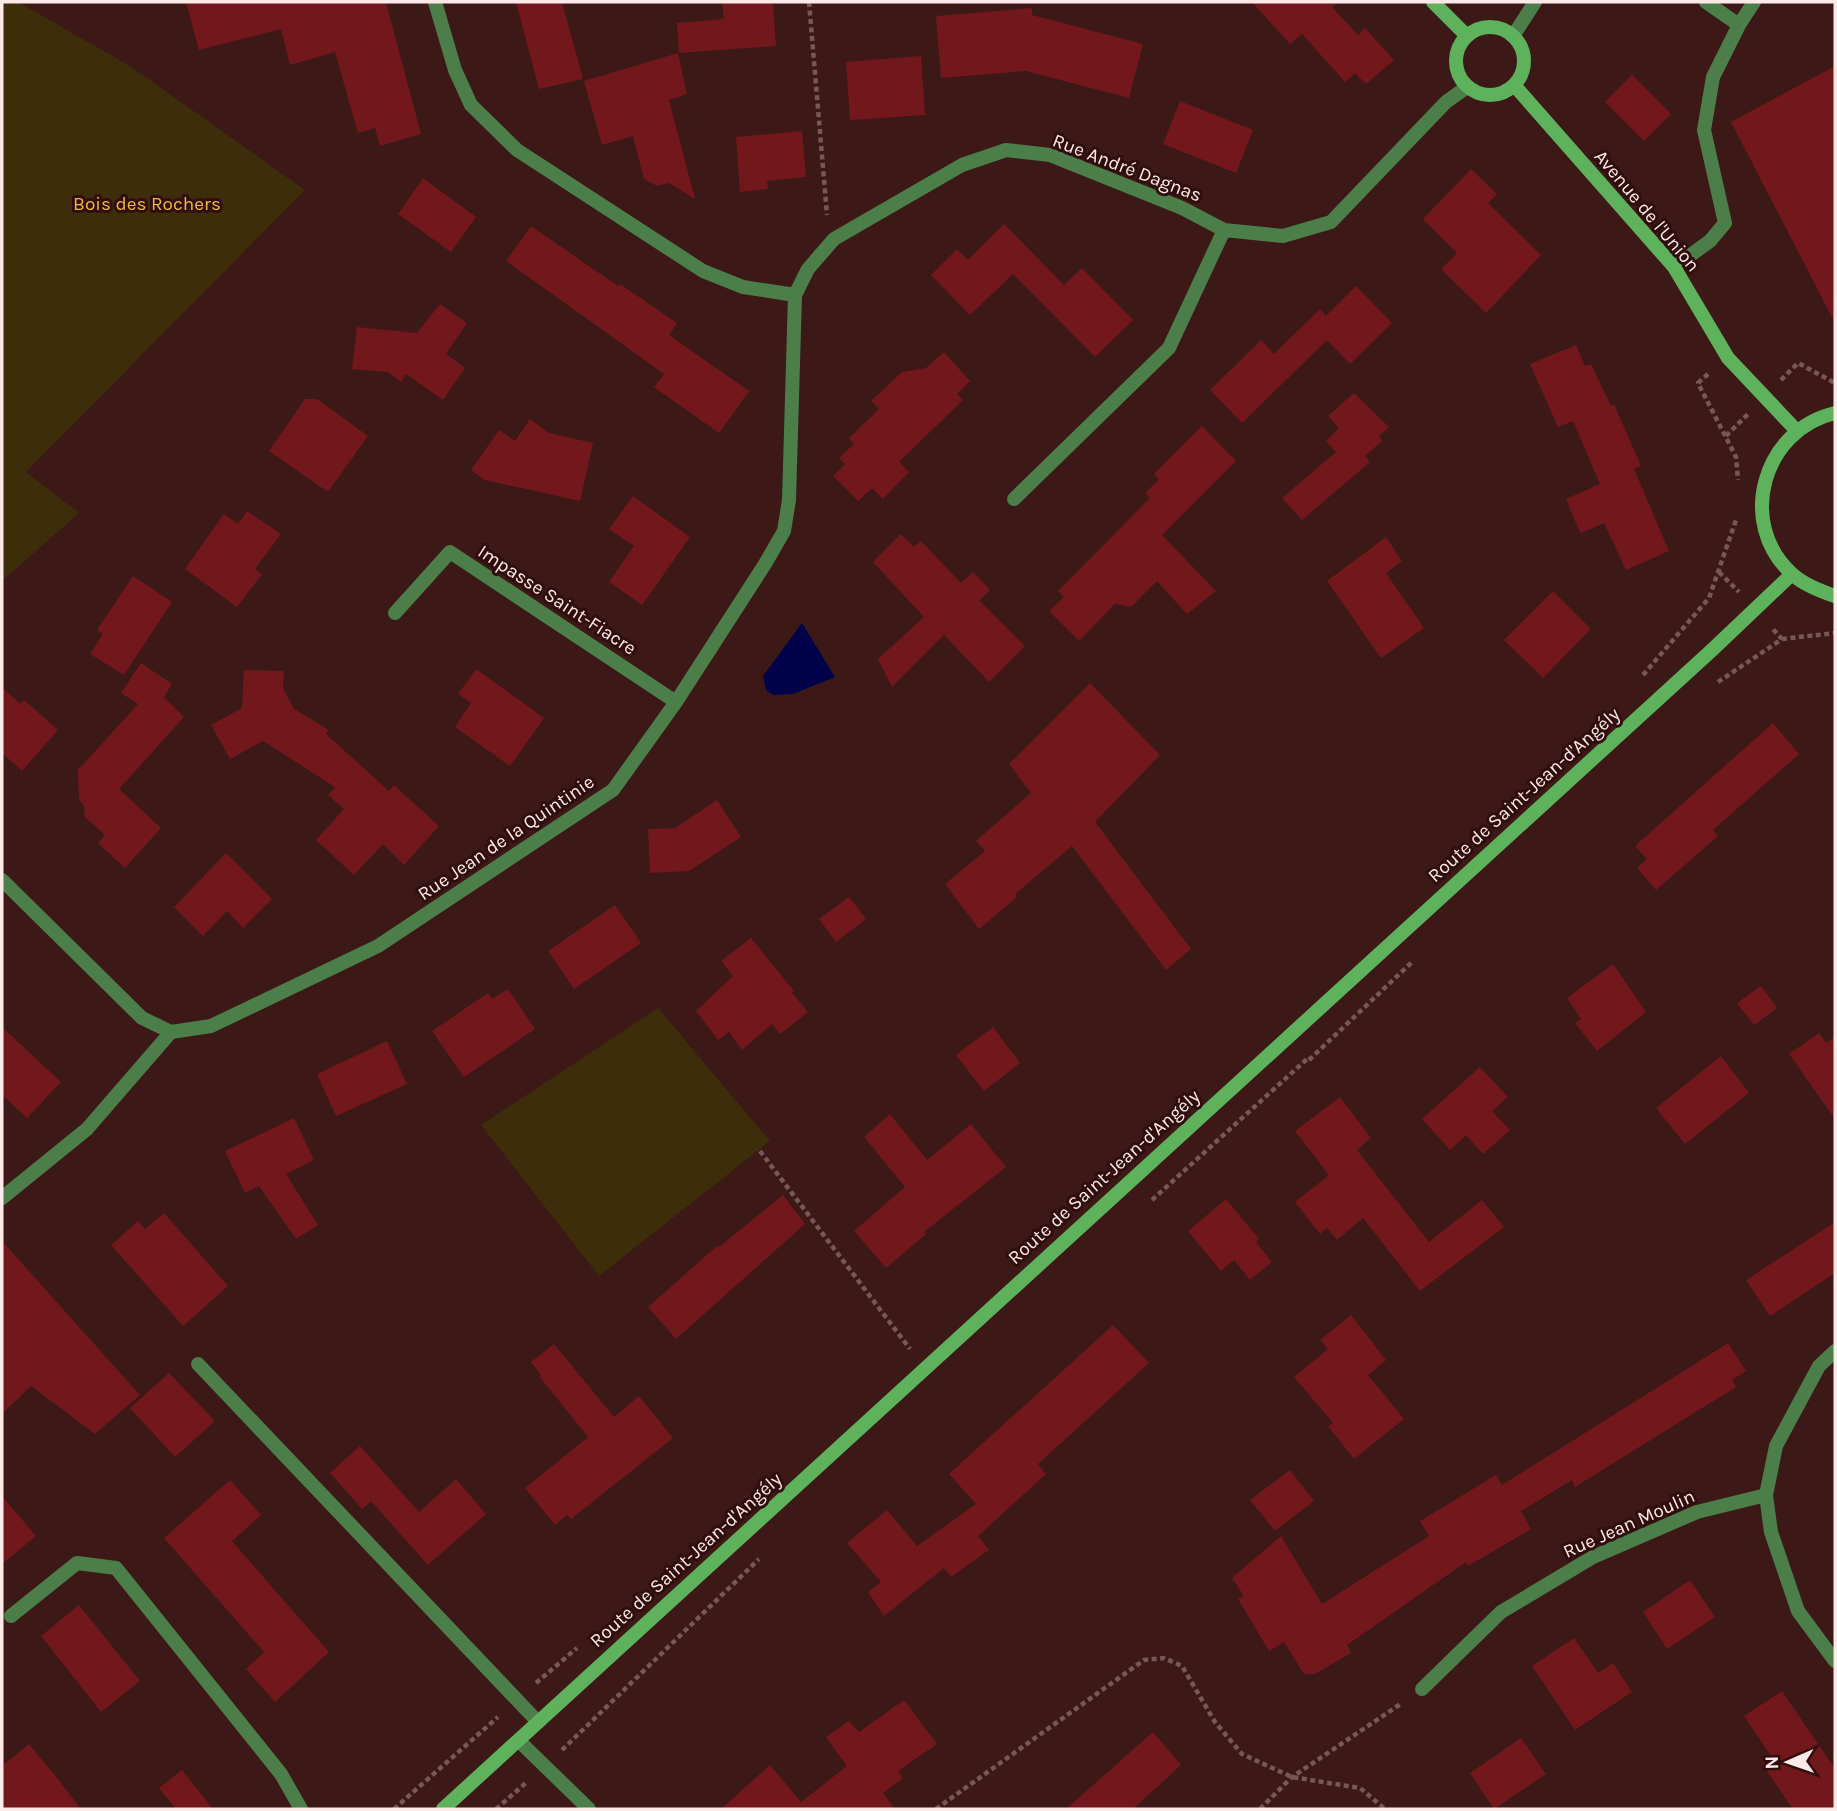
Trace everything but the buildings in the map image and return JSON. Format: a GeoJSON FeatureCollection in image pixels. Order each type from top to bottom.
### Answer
{"type":"FeatureCollection","features":[{"type":"Feature","properties":{"kind":"main road"},"geometry":{"type":"LineString","coordinates":[[1433,2],[1467,36]]}},
{"type":"Feature","properties":{"kind":"main road"},"geometry":{"type":"LineString","coordinates":[[1488,27],[1502,29],[1513,36],[1521,47],[1524,60],[1522,74],[1514,85],[1503,93],[1491,96],[1478,94],[1466,87],[1455,63],[1457,50],[1467,36],[1475,30],[1488,27]]}},
{"type":"Feature","properties":{"kind":"main road","name":"Avenue de l'Union"},"geometry":{"type":"LineString","coordinates":[[1514,85],[1674,267],[1728,358],[1797,430]]}},
{"type":"Feature","properties":{"kind":"main road"},"geometry":{"type":"LineString","coordinates":[[1835,413],[1821,416],[1797,430],[1775,455],[1763,485],[1762,517],[1772,549],[1792,574],[1815,590],[1835,596]]}},
{"type":"Feature","properties":{"kind":"main road","name":"Route de Saint-Jean-d'Angély"},"geometry":{"type":"LineString","coordinates":[[443,1809],[1792,574]]}},
{"type":"Feature","properties":{"kind":"street"},"geometry":{"type":"LineString","coordinates":[[435,2],[455,70],[471,105],[517,150],[703,271],[743,287],[795,296]]}},
{"type":"Feature","properties":{"kind":"street"},"geometry":{"type":"LineString","coordinates":[[1513,36],[1535,2]]}},
{"type":"Feature","properties":{"kind":"street"},"geometry":{"type":"LineString","coordinates":[[1706,2],[1739,25]]}},
{"type":"Feature","properties":{"kind":"street"},"geometry":{"type":"LineString","coordinates":[[1674,267],[1710,241],[1725,223],[1704,130],[1713,77],[1739,25],[1754,2]]}},
{"type":"Feature","properties":{"kind":"street","name":"Rue André Dagnas"},"geometry":{"type":"LineString","coordinates":[[795,296],[808,269],[834,239],[962,165],[1006,150],[1050,155],[1182,208],[1224,230],[1283,236],[1331,222],[1446,102],[1466,87]]}},
{"type":"Feature","properties":{"kind":"street"},"geometry":{"type":"LineString","coordinates":[[1014,499],[1168,348],[1224,230]]}},
{"type":"Feature","properties":{"kind":"street","name":"Rue Jean de la Quintinie"},"geometry":{"type":"LineString","coordinates":[[171,1032],[211,1026],[378,946],[613,790],[676,702],[784,531],[789,500],[795,296]]}},
{"type":"Feature","properties":{"kind":"street","name":"Impasse Saint-Fiacre"},"geometry":{"type":"LineString","coordinates":[[395,613],[450,552],[676,702]]}},
{"type":"Feature","properties":{"kind":"street"},"geometry":{"type":"LineString","coordinates":[[2,880],[142,1018],[171,1032],[87,1129],[2,1198]]}},
{"type":"Feature","properties":{"kind":"street"},"geometry":{"type":"LineString","coordinates":[[1835,1351],[1819,1366],[1776,1446],[1766,1495],[1771,1532],[1798,1611],[1835,1661]]}},
{"type":"Feature","properties":{"kind":"street"},"geometry":{"type":"LineString","coordinates":[[198,1364],[538,1722]]}},
{"type":"Feature","properties":{"kind":"street","name":"Rue Jean Moulin"},"geometry":{"type":"LineString","coordinates":[[1422,1689],[1501,1612],[1593,1557],[1698,1512],[1766,1495]]}},
{"type":"Feature","properties":{"kind":"street"},"geometry":{"type":"LineString","coordinates":[[10,1616],[77,1563],[116,1568],[281,1774],[301,1809]]}},
{"type":"Feature","properties":{"kind":"street"},"geometry":{"type":"LineString","coordinates":[[519,1741],[589,1809]]}},
{"type":"Feature","properties":{"kind":"path"},"geometry":{"type":"LineString","coordinates":[[809,2],[826,212],[834,239]]}},
{"type":"Feature","properties":{"kind":"path"},"geometry":{"type":"LineString","coordinates":[[1728,358],[1698,383],[1736,457],[1738,483]]}},
{"type":"Feature","properties":{"kind":"path"},"geometry":{"type":"LineString","coordinates":[[1641,678],[1709,598],[1740,510]]}},
{"type":"Feature","properties":{"kind":"path"},"geometry":{"type":"LineString","coordinates":[[1782,639],[1835,633]]}},
{"type":"Feature","properties":{"kind":"path"},"geometry":{"type":"LineString","coordinates":[[760,1151],[925,1368]]}},
{"type":"Feature","properties":{"kind":"path"},"geometry":{"type":"LineString","coordinates":[[394,1809],[580,1646]]}},
{"type":"Feature","properties":{"kind":"path"},"geometry":{"type":"LineString","coordinates":[[936,1809],[1144,1660],[1164,1658],[1182,1666],[1215,1722],[1242,1754],[1292,1777],[1360,1788],[1385,1809]]}},
{"type":"Feature","properties":{"kind":"path"},"geometry":{"type":"LineString","coordinates":[[1260,1809],[1292,1777],[1422,1689]]}},
{"type":"Feature","properties":{"kind":"green space","name":"Bois des Rochers"},"geometry":{"type":"Polygon","coordinates":[[[2,2],[18,2],[130,66],[305,190],[26,472],[79,513],[2,581],[2,2]]]}},
{"type":"Feature","properties":{"kind":"green space"},"geometry":{"type":"Polygon","coordinates":[[[658,1008],[770,1141],[599,1276],[481,1125],[658,1008]]]}},
{"type":"Feature","properties":{"kind":"shaded area"},"geometry":{"type":"Polygon","coordinates":[[[802,623],[835,677],[793,694],[773,695],[766,690],[763,676],[802,623]]]}}]}
